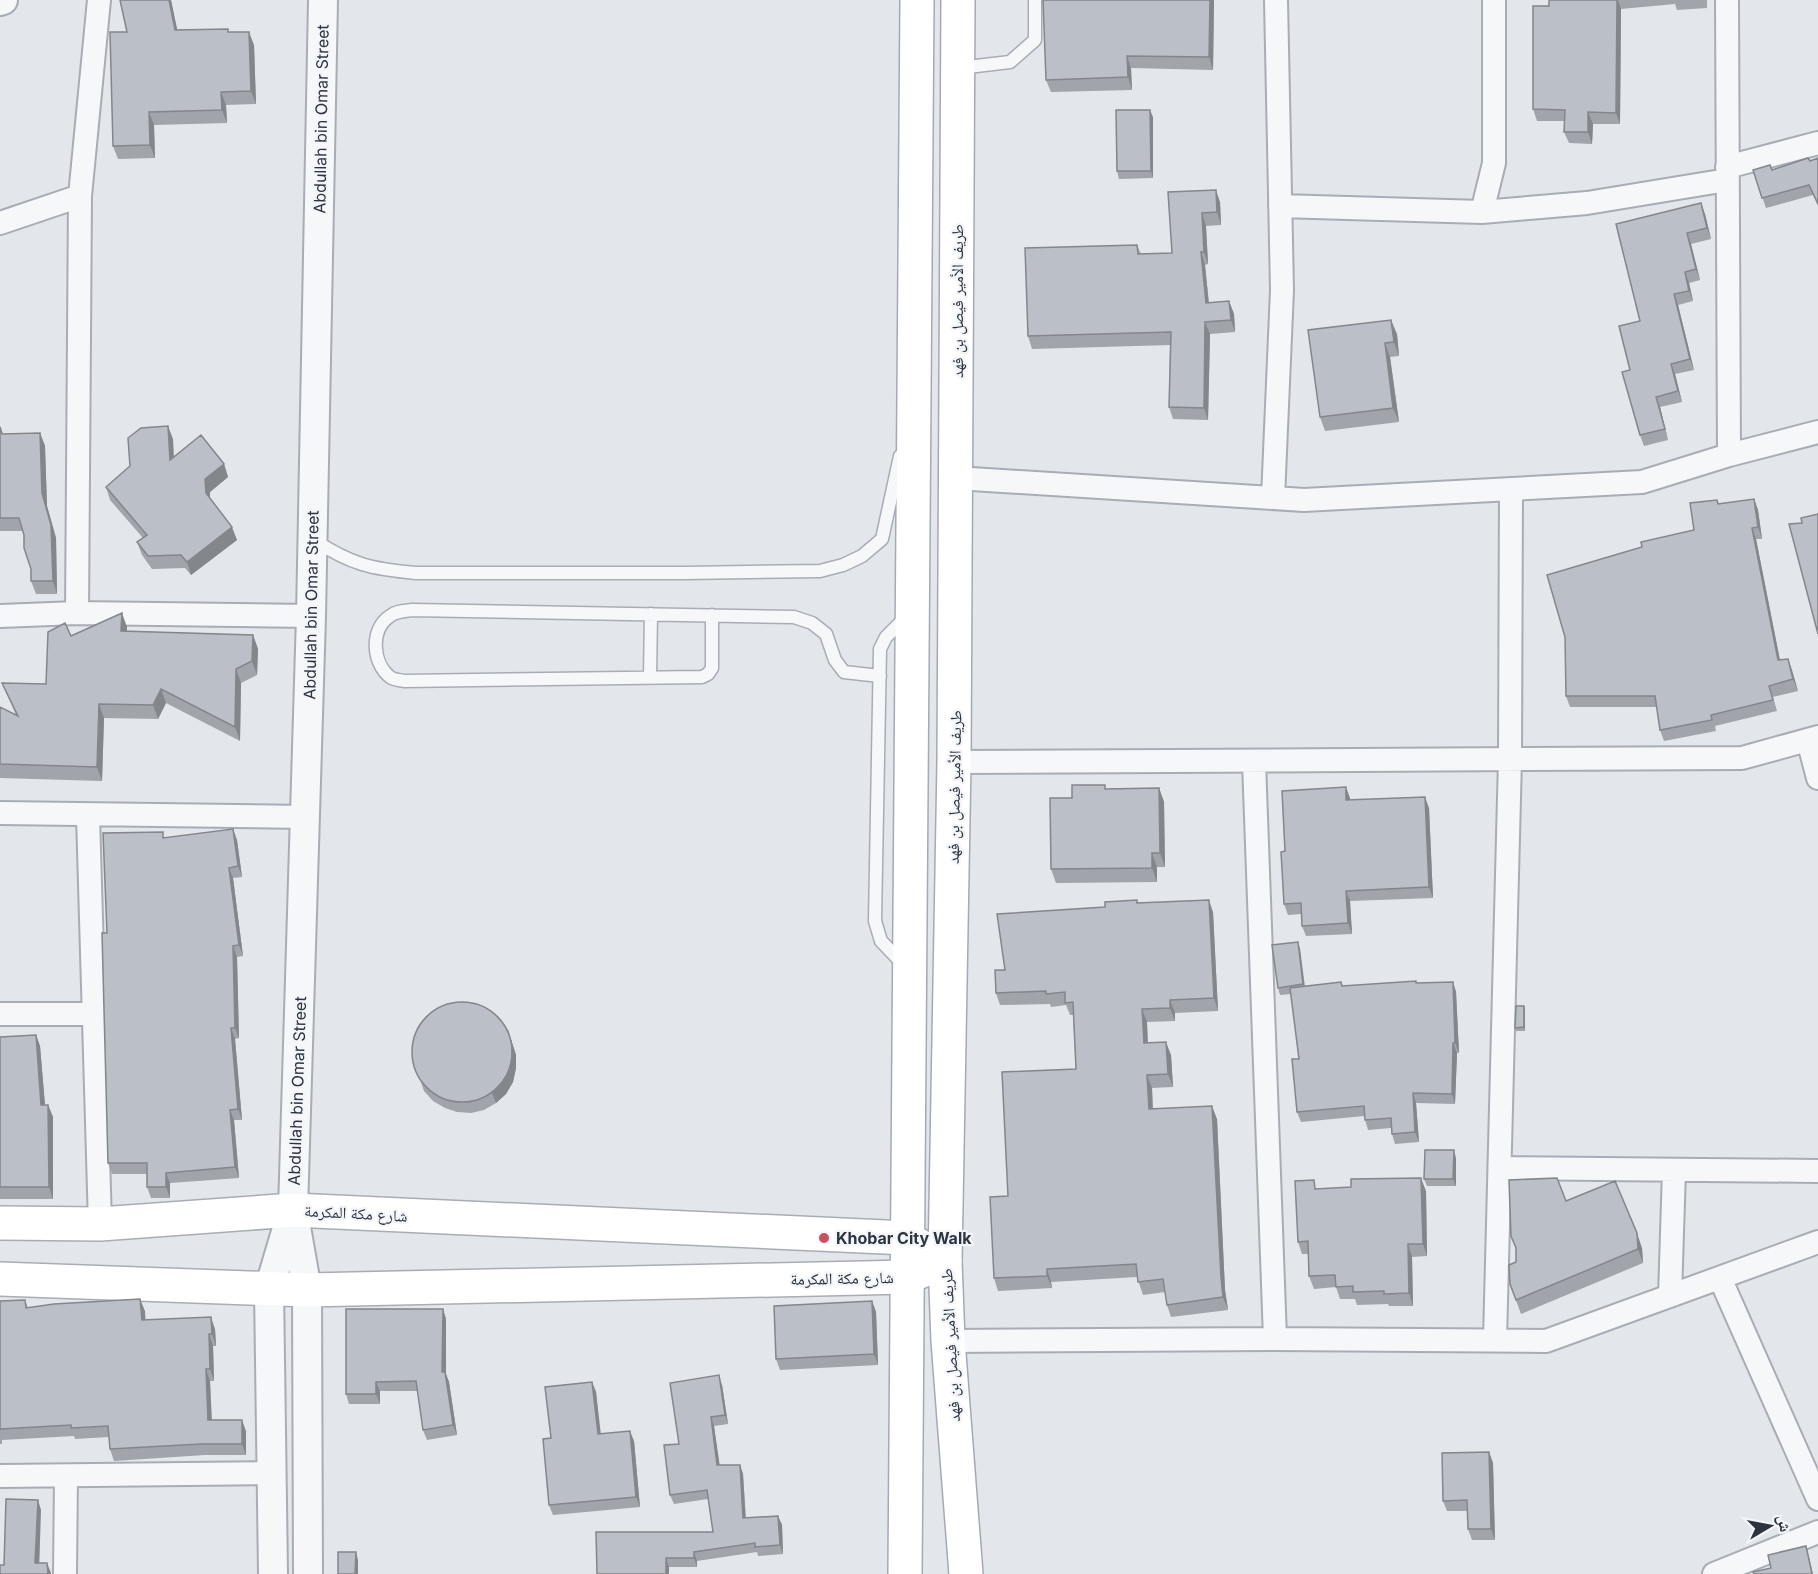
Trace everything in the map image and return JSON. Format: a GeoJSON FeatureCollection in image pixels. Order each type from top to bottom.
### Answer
{"type":"FeatureCollection","features":[{"type":"Feature","properties":{"kind":"main road"},"geometry":{"type":"LineString","coordinates":[[905,1574],[917,0]]}},
{"type":"Feature","properties":{"kind":"main road","name":"طريف الأمير فيصل بن فهد"},"geometry":{"type":"LineString","coordinates":[[958,0],[954,762],[945,1261],[948,1341],[966,1574]]}},
{"type":"Feature","properties":{"kind":"main road","name":"شارع مكة المكرمة"},"geometry":{"type":"LineString","coordinates":[[0,1223],[100,1224],[293,1210],[907,1238],[945,1261]]}},
{"type":"Feature","properties":{"kind":"main road","name":"شارع مكة المكرمة"},"geometry":{"type":"LineString","coordinates":[[0,1279],[307,1290],[907,1277],[945,1261]]}},
{"type":"Feature","properties":{"kind":"street"},"geometry":{"type":"LineString","coordinates":[[77,613],[80,196],[99,0]]}},
{"type":"Feature","properties":{"kind":"street","name":"Abdullah bin Omar Street"},"geometry":{"type":"LineString","coordinates":[[308,1574],[307,1290],[293,1210],[313,539],[323,0]]}},
{"type":"Feature","properties":{"kind":"street"},"geometry":{"type":"LineString","coordinates":[[1273,498],[1282,290],[1276,0]]}},
{"type":"Feature","properties":{"kind":"street"},"geometry":{"type":"LineString","coordinates":[[1482,212],[1494,163],[1494,0]]}},
{"type":"Feature","properties":{"kind":"street"},"geometry":{"type":"LineString","coordinates":[[1726,0],[1728,455]]}},
{"type":"Feature","properties":{"kind":"street"},"geometry":{"type":"LineString","coordinates":[[1280,206],[1482,212],[1587,203],[1727,174],[1818,143]]}},
{"type":"Feature","properties":{"kind":"street"},"geometry":{"type":"LineString","coordinates":[[0,223],[80,196]]}},
{"type":"Feature","properties":{"kind":"street"},"geometry":{"type":"LineString","coordinates":[[956,478],[1304,500],[1511,489],[1642,482],[1728,455],[1818,432]]}},
{"type":"Feature","properties":{"kind":"street"},"geometry":{"type":"LineString","coordinates":[[1495,1340],[1510,759],[1511,489]]}},
{"type":"Feature","properties":{"kind":"street"},"geometry":{"type":"LineString","coordinates":[[0,616],[77,613],[311,616]]}},
{"type":"Feature","properties":{"kind":"street"},"geometry":{"type":"LineString","coordinates":[[954,762],[1742,758],[1813,738],[1818,778]]}},
{"type":"Feature","properties":{"kind":"street"},"geometry":{"type":"LineString","coordinates":[[1254,762],[1275,1339]]}},
{"type":"Feature","properties":{"kind":"street"},"geometry":{"type":"LineString","coordinates":[[0,813],[88,816],[306,817]]}},
{"type":"Feature","properties":{"kind":"street"},"geometry":{"type":"LineString","coordinates":[[88,816],[100,1224]]}},
{"type":"Feature","properties":{"kind":"street"},"geometry":{"type":"LineString","coordinates":[[0,1014],[94,1014]]}},
{"type":"Feature","properties":{"kind":"street"},"geometry":{"type":"LineString","coordinates":[[1500,1168],[1818,1171]]}},
{"type":"Feature","properties":{"kind":"street"},"geometry":{"type":"LineString","coordinates":[[1671,1296],[1674,1170]]}},
{"type":"Feature","properties":{"kind":"street","name":"Abdullah bin Omar Street"},"geometry":{"type":"LineString","coordinates":[[273,1574],[269,1289],[293,1210]]}},
{"type":"Feature","properties":{"kind":"street"},"geometry":{"type":"LineString","coordinates":[[948,1341],[1275,1339],[1546,1341],[1818,1242]]}},
{"type":"Feature","properties":{"kind":"street"},"geometry":{"type":"LineString","coordinates":[[1720,1278],[1818,1499]]}},
{"type":"Feature","properties":{"kind":"street"},"geometry":{"type":"LineString","coordinates":[[0,1476],[272,1473]]}},
{"type":"Feature","properties":{"kind":"street"},"geometry":{"type":"LineString","coordinates":[[65,1574],[66,1476]]}},
{"type":"Feature","properties":{"kind":"street"},"geometry":{"type":"LineString","coordinates":[[1714,1574],[1818,1532]]}},
{"type":"Feature","properties":{"kind":"lane"},"geometry":{"type":"LineString","coordinates":[[958,68],[1010,62],[1027,50],[1035,40],[1035,0]]}},
{"type":"Feature","properties":{"kind":"lane"},"geometry":{"type":"LineString","coordinates":[[313,539],[340,557],[360,564],[383,570],[417,573],[820,571],[843,565],[862,556],[882,539],[913,394]]}},
{"type":"Feature","properties":{"kind":"lane"},"geometry":{"type":"LineString","coordinates":[[712,615],[712,668],[702,677],[404,681],[391,678],[378,661],[376,634],[380,625],[388,616],[412,610],[712,615],[794,617],[812,623],[826,634],[835,660],[844,672],[880,676]]}},
{"type":"Feature","properties":{"kind":"lane"},"geometry":{"type":"LineString","coordinates":[[909,970],[881,940],[874,921],[880,649],[886,637],[912,612]]}},
{"type":"Feature","properties":{"kind":"lane"},"geometry":{"type":"LineString","coordinates":[[650,677],[651,614]]}},
{"type":"Feature","properties":{"kind":"building"},"geometry":{"type":"Polygon","coordinates":[[[120,0],[169,0],[175,30],[228,29],[228,32],[249,32],[251,91],[221,92],[222,110],[149,112],[150,145],[113,146],[110,32],[127,32],[120,0]]]}},
{"type":"Feature","properties":{"kind":"building"},"geometry":{"type":"Polygon","coordinates":[[[1043,0],[1210,0],[1209,57],[1127,56],[1128,77],[1046,80],[1043,0]]]}},
{"type":"Feature","properties":{"kind":"building"},"geometry":{"type":"Polygon","coordinates":[[[1549,0],[1617,0],[1616,113],[1588,112],[1588,132],[1564,132],[1565,110],[1533,109],[1533,6],[1549,6],[1549,0]]]}},
{"type":"Feature","properties":{"kind":"building"},"geometry":{"type":"Polygon","coordinates":[[[1116,110],[1150,110],[1151,171],[1117,171],[1116,110]]]}},
{"type":"Feature","properties":{"kind":"building"},"geometry":{"type":"Polygon","coordinates":[[[1808,158],[1810,161],[1818,158],[1818,204],[1809,185],[1762,198],[1753,170],[1770,165],[1772,170],[1808,158]]]}},
{"type":"Feature","properties":{"kind":"building"},"geometry":{"type":"Polygon","coordinates":[[[1216,190],[1217,212],[1202,213],[1204,252],[1201,252],[1206,303],[1229,301],[1231,320],[1205,322],[1204,408],[1169,407],[1171,332],[1028,336],[1025,248],[1137,245],[1138,254],[1172,253],[1168,192],[1216,190]]]}},
{"type":"Feature","properties":{"kind":"building"},"geometry":{"type":"Polygon","coordinates":[[[1701,203],[1707,228],[1687,233],[1696,269],[1685,272],[1689,291],[1674,294],[1690,359],[1671,364],[1678,391],[1656,397],[1665,429],[1640,435],[1622,372],[1630,370],[1619,326],[1640,321],[1616,224],[1701,203]]]}},
{"type":"Feature","properties":{"kind":"building"},"geometry":{"type":"Polygon","coordinates":[[[1391,320],[1394,342],[1385,343],[1393,408],[1320,417],[1308,330],[1391,320]]]}},
{"type":"Feature","properties":{"kind":"building"},"geometry":{"type":"Polygon","coordinates":[[[168,426],[170,460],[201,435],[224,464],[205,479],[206,493],[232,527],[187,562],[181,555],[148,556],[137,542],[147,535],[106,487],[130,466],[128,438],[141,428],[168,426]]]}},
{"type":"Feature","properties":{"kind":"building"},"geometry":{"type":"Polygon","coordinates":[[[0,427],[2,434],[40,433],[42,493],[51,525],[53,581],[31,581],[31,569],[24,548],[24,535],[19,518],[0,518],[0,427]]]}},
{"type":"Feature","properties":{"kind":"building"},"geometry":{"type":"Polygon","coordinates":[[[1754,499],[1758,527],[1752,528],[1778,660],[1788,659],[1793,679],[1769,686],[1773,700],[1711,715],[1712,720],[1660,730],[1655,696],[1566,696],[1565,637],[1547,575],[1642,547],[1641,542],[1694,530],[1690,503],[1717,500],[1718,504],[1754,499]]]}},
{"type":"Feature","properties":{"kind":"building"},"geometry":{"type":"Polygon","coordinates":[[[1818,514],[1818,634],[1789,524],[1802,523],[1801,518],[1818,514]]]}},
{"type":"Feature","properties":{"kind":"building"},"geometry":{"type":"Polygon","coordinates":[[[122,613],[121,631],[253,635],[252,661],[236,669],[235,727],[161,689],[153,705],[99,704],[97,767],[0,764],[0,707],[18,716],[2,683],[46,684],[48,632],[65,623],[71,636],[122,613]]]}},
{"type":"Feature","properties":{"kind":"building"},"geometry":{"type":"Polygon","coordinates":[[[1072,785],[1105,785],[1105,789],[1159,788],[1160,853],[1152,853],[1152,868],[1051,869],[1050,798],[1072,798],[1072,785]]]}},
{"type":"Feature","properties":{"kind":"building"},"geometry":{"type":"Polygon","coordinates":[[[1346,787],[1346,800],[1425,797],[1429,887],[1346,891],[1348,923],[1302,926],[1301,903],[1284,904],[1281,852],[1285,851],[1282,791],[1346,787]]]}},
{"type":"Feature","properties":{"kind":"building"},"geometry":{"type":"Polygon","coordinates":[[[233,829],[238,866],[229,868],[239,945],[233,946],[235,1028],[231,1028],[238,1109],[230,1110],[235,1167],[166,1173],[166,1187],[147,1187],[147,1163],[108,1163],[102,933],[107,933],[103,833],[163,832],[163,838],[233,829]]]}},
{"type":"Feature","properties":{"kind":"building"},"geometry":{"type":"Polygon","coordinates":[[[1137,900],[1137,903],[1209,900],[1214,998],[1170,1000],[1170,1008],[1142,1009],[1144,1043],[1166,1042],[1168,1074],[1147,1075],[1149,1109],[1212,1106],[1223,1297],[1167,1305],[1163,1279],[1138,1282],[1136,1264],[1047,1269],[1047,1276],[994,1278],[990,1197],[1008,1196],[1002,1072],[1076,1069],[1073,1002],[1065,1003],[1065,992],[996,993],[995,970],[1005,970],[997,914],[1105,907],[1105,902],[1137,900]]]}},
{"type":"Feature","properties":{"kind":"building"},"geometry":{"type":"Polygon","coordinates":[[[1298,942],[1303,984],[1278,988],[1272,945],[1298,942]]]}},
{"type":"Feature","properties":{"kind":"building"},"geometry":{"type":"Polygon","coordinates":[[[1416,981],[1416,983],[1453,982],[1455,1043],[1453,1043],[1452,1094],[1413,1093],[1415,1132],[1392,1134],[1391,1118],[1365,1120],[1364,1106],[1297,1112],[1292,1059],[1299,1059],[1290,988],[1341,982],[1342,986],[1416,981]]]}},
{"type":"Feature","properties":{"kind":"building"},"geometry":{"type":"Polygon","coordinates":[[[462,1002],[481,1006],[498,1016],[508,1033],[512,1052],[508,1071],[498,1088],[481,1098],[462,1102],[443,1098],[426,1088],[416,1071],[412,1052],[416,1033],[426,1016],[443,1006],[462,1002]]]}},
{"type":"Feature","properties":{"kind":"building"},"geometry":{"type":"Polygon","coordinates":[[[1516,1006],[1524,1006],[1524,1027],[1515,1028],[1516,1006]]]}},
{"type":"Feature","properties":{"kind":"building"},"geometry":{"type":"Polygon","coordinates":[[[36,1035],[41,1105],[48,1105],[49,1187],[0,1187],[0,1037],[36,1035]]]}},
{"type":"Feature","properties":{"kind":"building"},"geometry":{"type":"Polygon","coordinates":[[[1425,1150],[1454,1150],[1453,1179],[1424,1179],[1425,1150]]]}},
{"type":"Feature","properties":{"kind":"building"},"geometry":{"type":"Polygon","coordinates":[[[1421,1178],[1423,1244],[1408,1244],[1409,1293],[1353,1292],[1353,1286],[1336,1287],[1335,1275],[1309,1276],[1308,1241],[1298,1242],[1295,1181],[1314,1180],[1315,1189],[1351,1187],[1351,1179],[1421,1178]]]}},
{"type":"Feature","properties":{"kind":"building"},"geometry":{"type":"Polygon","coordinates":[[[1557,1178],[1566,1201],[1615,1181],[1637,1233],[1638,1249],[1516,1300],[1510,1284],[1509,1265],[1516,1262],[1516,1248],[1511,1236],[1509,1180],[1557,1178]]]}},
{"type":"Feature","properties":{"kind":"building"},"geometry":{"type":"Polygon","coordinates":[[[140,1299],[142,1320],[211,1317],[210,1369],[206,1369],[208,1420],[242,1420],[242,1444],[110,1449],[108,1426],[71,1428],[71,1425],[0,1429],[0,1301],[25,1300],[26,1308],[140,1299]]]}},
{"type":"Feature","properties":{"kind":"building"},"geometry":{"type":"Polygon","coordinates":[[[872,1301],[874,1354],[776,1359],[774,1306],[872,1301]]]}},
{"type":"Feature","properties":{"kind":"building"},"geometry":{"type":"Polygon","coordinates":[[[346,1309],[443,1309],[442,1372],[445,1372],[453,1425],[423,1430],[416,1381],[376,1382],[376,1394],[346,1394],[346,1309]]]}},
{"type":"Feature","properties":{"kind":"building"},"geometry":{"type":"Polygon","coordinates":[[[719,1375],[725,1415],[711,1417],[717,1465],[740,1465],[743,1518],[778,1516],[780,1545],[755,1547],[755,1543],[694,1552],[694,1558],[666,1558],[666,1574],[597,1574],[596,1532],[713,1532],[707,1490],[670,1495],[664,1445],[679,1444],[670,1383],[719,1375]]]}},
{"type":"Feature","properties":{"kind":"building"},"geometry":{"type":"Polygon","coordinates":[[[592,1382],[598,1434],[630,1431],[636,1497],[549,1505],[543,1439],[551,1438],[545,1387],[592,1382]]]}},
{"type":"Feature","properties":{"kind":"building"},"geometry":{"type":"Polygon","coordinates":[[[1489,1452],[1491,1529],[1468,1529],[1467,1500],[1443,1501],[1442,1453],[1489,1452]]]}},
{"type":"Feature","properties":{"kind":"building"},"geometry":{"type":"Polygon","coordinates":[[[6,1499],[38,1500],[35,1563],[47,1563],[48,1574],[0,1574],[0,1565],[4,1565],[6,1499]]]}},
{"type":"Feature","properties":{"kind":"building"},"geometry":{"type":"Polygon","coordinates":[[[1806,1546],[1812,1574],[1754,1574],[1753,1572],[1771,1568],[1768,1555],[1806,1546]]]}},
{"type":"Feature","properties":{"kind":"building"},"geometry":{"type":"Polygon","coordinates":[[[338,1552],[356,1552],[355,1574],[338,1574],[338,1552]]]}},
{"type":"Feature","properties":{"kind":"place","name":"Khobar City Walk"},"geometry":{"type":"Point","coordinates":[824,1238]}}]}
